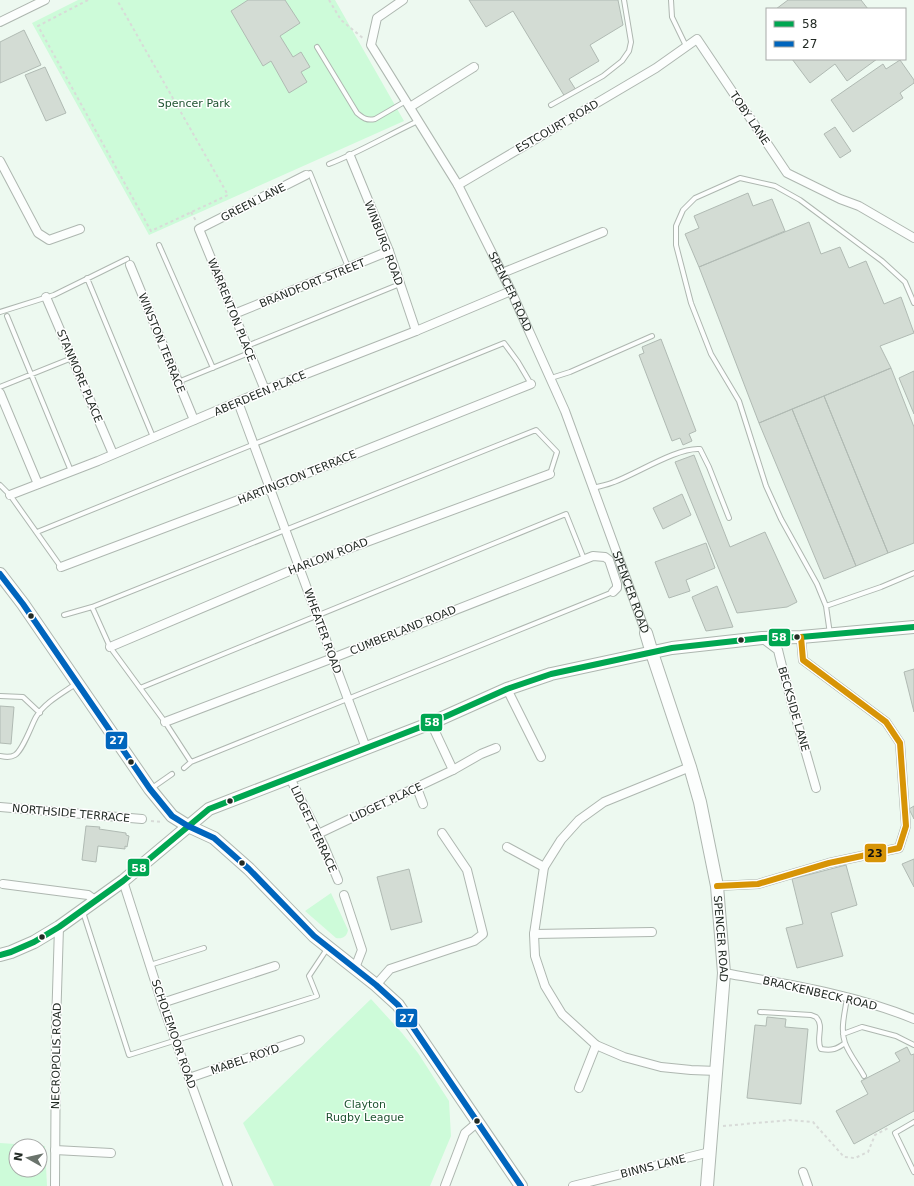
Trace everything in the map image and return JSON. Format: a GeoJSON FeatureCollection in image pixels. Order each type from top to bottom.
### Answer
{"type":"FeatureCollection","features":[{"type":"Feature","properties":{"kind":"street"},"geometry":{"type":"LineString","coordinates":[[0,22],[45,0]]}},
{"type":"Feature","properties":{"kind":"street"},"geometry":{"type":"LineString","coordinates":[[371,45],[377,18],[403,0]]}},
{"type":"Feature","properties":{"kind":"street","name":"TOBY LANE"},"geometry":{"type":"LineString","coordinates":[[656,68],[697,39],[787,173],[840,199],[859,206],[914,238]]}},
{"type":"Feature","properties":{"kind":"street","name":"SPENCER ROAD"},"geometry":{"type":"LineString","coordinates":[[371,45],[458,185],[511,291],[565,411],[646,633],[690,767],[700,802],[717,886],[724,973],[707,1186]]}},
{"type":"Feature","properties":{"kind":"street"},"geometry":{"type":"LineString","coordinates":[[408,104],[474,67]]}},
{"type":"Feature","properties":{"kind":"street","name":"ESTCOURT ROAD"},"geometry":{"type":"LineString","coordinates":[[458,185],[656,68]]}},
{"type":"Feature","properties":{"kind":"street","name":"WINBURG ROAD"},"geometry":{"type":"LineString","coordinates":[[350,156],[389,251],[416,331]]}},
{"type":"Feature","properties":{"kind":"street"},"geometry":{"type":"LineString","coordinates":[[0,161],[38,233],[49,240],[80,229]]}},
{"type":"Feature","properties":{"kind":"street","name":"GREEN LANE"},"geometry":{"type":"LineString","coordinates":[[200,229],[306,175]]}},
{"type":"Feature","properties":{"kind":"street","name":"WARRENTON PLACE"},"geometry":{"type":"LineString","coordinates":[[200,229],[265,390]]}},
{"type":"Feature","properties":{"kind":"street"},"geometry":{"type":"LineString","coordinates":[[502,273],[603,232]]}},
{"type":"Feature","properties":{"kind":"street","name":"BRANDFORT STREET"},"geometry":{"type":"LineString","coordinates":[[234,314],[389,251]]}},
{"type":"Feature","properties":{"kind":"street","name":"WINSTON TERRACE"},"geometry":{"type":"LineString","coordinates":[[129,262],[194,420]]}},
{"type":"Feature","properties":{"kind":"street","name":"ABERDEEN PLACE"},"geometry":{"type":"LineString","coordinates":[[10,495],[71,472],[265,390],[416,331],[511,291]]}},
{"type":"Feature","properties":{"kind":"street","name":"STANMORE PLACE"},"geometry":{"type":"LineString","coordinates":[[46,297],[113,454]]}},
{"type":"Feature","properties":{"kind":"street","name":"HARTINGTON TERRACE"},"geometry":{"type":"LineString","coordinates":[[61,567],[270,488],[531,384]]}},
{"type":"Feature","properties":{"kind":"street"},"geometry":{"type":"LineString","coordinates":[[0,393],[38,484]]}},
{"type":"Feature","properties":{"kind":"street","name":"WHEATER ROAD"},"geometry":{"type":"LineString","coordinates":[[238,402],[366,748]]}},
{"type":"Feature","properties":{"kind":"street","name":"HARLOW ROAD"},"geometry":{"type":"LineString","coordinates":[[110,647],[299,567],[550,474]]}},
{"type":"Feature","properties":{"kind":"street","name":"CUMBERLAND ROAD"},"geometry":{"type":"LineString","coordinates":[[165,722],[593,556],[605,557],[609,560],[617,584],[613,592]]}},
{"type":"Feature","properties":{"kind":"street"},"geometry":{"type":"LineString","coordinates":[[0,575],[23,604],[150,789],[172,816],[188,826],[214,838],[249,869],[314,936],[376,985],[398,1005],[521,1186]]}},
{"type":"Feature","properties":{"kind":"street"},"geometry":{"type":"LineString","coordinates":[[0,955],[34,942],[60,927],[123,881],[209,809],[431,723],[507,689],[551,674],[672,648],[762,638],[801,637],[914,627]]}},
{"type":"Feature","properties":{"kind":"street","name":"BECKSIDE LANE"},"geometry":{"type":"LineString","coordinates":[[717,886],[758,884],[829,863],[899,848],[906,826],[900,743],[886,722],[803,660],[801,637]]}},
{"type":"Feature","properties":{"kind":"street","name":"BECKSIDE LANE"},"geometry":{"type":"LineString","coordinates":[[762,638],[778,650],[785,680],[798,720],[816,788]]}},
{"type":"Feature","properties":{"kind":"street"},"geometry":{"type":"LineString","coordinates":[[507,689],[541,757]]}},
{"type":"Feature","properties":{"kind":"street"},"geometry":{"type":"LineString","coordinates":[[431,723],[453,770]]}},
{"type":"Feature","properties":{"kind":"street","name":"LIDGET PLACE"},"geometry":{"type":"LineString","coordinates":[[318,834],[417,788],[481,754],[496,748]]}},
{"type":"Feature","properties":{"kind":"street"},"geometry":{"type":"LineString","coordinates":[[690,767],[604,802],[579,820],[561,840],[544,867],[534,934],[535,956],[545,986],[562,1014],[596,1046],[624,1057],[661,1067],[717,1071]]}},
{"type":"Feature","properties":{"kind":"street","name":"LIDGET TERRACE"},"geometry":{"type":"LineString","coordinates":[[290,778],[298,798],[318,834],[338,880]]}},
{"type":"Feature","properties":{"kind":"street"},"geometry":{"type":"LineString","coordinates":[[417,788],[423,804]]}},
{"type":"Feature","properties":{"kind":"street","name":"NORTHSIDE TERRACE"},"geometry":{"type":"LineString","coordinates":[[0,806],[142,819]]}},
{"type":"Feature","properties":{"kind":"street"},"geometry":{"type":"LineString","coordinates":[[376,985],[390,969],[474,941],[483,934],[467,870],[442,834]]}},
{"type":"Feature","properties":{"kind":"street"},"geometry":{"type":"LineString","coordinates":[[507,847],[544,867]]}},
{"type":"Feature","properties":{"kind":"street","name":"SCHOLEMOOR ROAD"},"geometry":{"type":"LineString","coordinates":[[123,881],[162,1003],[228,1186]]}},
{"type":"Feature","properties":{"kind":"street"},"geometry":{"type":"LineString","coordinates":[[3,884],[88,894],[96,901]]}},
{"type":"Feature","properties":{"kind":"street"},"geometry":{"type":"LineString","coordinates":[[344,895],[362,950],[355,968]]}},
{"type":"Feature","properties":{"kind":"street","name":"NECROPOLIS ROAD"},"geometry":{"type":"LineString","coordinates":[[54,1186],[56,1025],[60,927]]}},
{"type":"Feature","properties":{"kind":"street"},"geometry":{"type":"LineString","coordinates":[[534,934],[652,932]]}},
{"type":"Feature","properties":{"kind":"street"},"geometry":{"type":"LineString","coordinates":[[162,1003],[274,966]]}},
{"type":"Feature","properties":{"kind":"street","name":"BRACKENBECK ROAD"},"geometry":{"type":"LineString","coordinates":[[724,973],[802,987],[890,1009],[914,1018]]}},
{"type":"Feature","properties":{"kind":"street","name":"MABEL ROYD"},"geometry":{"type":"LineString","coordinates":[[189,1078],[300,1040]]}},
{"type":"Feature","properties":{"kind":"street"},"geometry":{"type":"LineString","coordinates":[[579,1088],[596,1046]]}},
{"type":"Feature","properties":{"kind":"street"},"geometry":{"type":"LineString","coordinates":[[445,1186],[465,1133],[478,1122]]}},
{"type":"Feature","properties":{"kind":"street"},"geometry":{"type":"LineString","coordinates":[[55,1150],[111,1153]]}},
{"type":"Feature","properties":{"kind":"street","name":"BINNS LANE"},"geometry":{"type":"LineString","coordinates":[[573,1186],[710,1152]]}},
{"type":"Feature","properties":{"kind":"street"},"geometry":{"type":"LineString","coordinates":[[803,1172],[808,1186]]}},
{"type":"Feature","properties":{"kind":"lane"},"geometry":{"type":"LineString","coordinates":[[551,105],[603,76],[622,61],[629,51],[631,42],[624,0]]}},
{"type":"Feature","properties":{"kind":"lane"},"geometry":{"type":"LineString","coordinates":[[671,0],[672,17],[686,47]]}},
{"type":"Feature","properties":{"kind":"lane"},"geometry":{"type":"LineString","coordinates":[[317,47],[362,118],[370,120],[375,119],[408,104]]}},
{"type":"Feature","properties":{"kind":"lane"},"geometry":{"type":"LineString","coordinates":[[329,164],[350,156],[397,130],[418,121]]}},
{"type":"Feature","properties":{"kind":"lane"},"geometry":{"type":"LineString","coordinates":[[306,175],[310,173],[349,268]]}},
{"type":"Feature","properties":{"kind":"lane"},"geometry":{"type":"LineString","coordinates":[[830,634],[826,606],[817,584],[781,519],[766,486],[739,401],[711,354],[691,303],[676,245],[676,226],[683,210],[695,198],[740,178],[774,186],[800,200],[882,261],[905,282],[914,302]]}},
{"type":"Feature","properties":{"kind":"lane"},"geometry":{"type":"LineString","coordinates":[[160,244],[213,368]]}},
{"type":"Feature","properties":{"kind":"lane"},"geometry":{"type":"LineString","coordinates":[[0,312],[46,297],[87,278],[129,262]]}},
{"type":"Feature","properties":{"kind":"lane"},"geometry":{"type":"LineString","coordinates":[[87,278],[153,438]]}},
{"type":"Feature","properties":{"kind":"lane"},"geometry":{"type":"LineString","coordinates":[[178,382],[213,368],[249,350],[400,284]]}},
{"type":"Feature","properties":{"kind":"lane"},"geometry":{"type":"LineString","coordinates":[[7,316],[71,472]]}},
{"type":"Feature","properties":{"kind":"lane"},"geometry":{"type":"LineString","coordinates":[[550,378],[570,372],[652,336]]}},
{"type":"Feature","properties":{"kind":"lane"},"geometry":{"type":"LineString","coordinates":[[37,532],[504,343],[518,362],[531,384]]}},
{"type":"Feature","properties":{"kind":"lane"},"geometry":{"type":"LineString","coordinates":[[0,387],[72,358]]}},
{"type":"Feature","properties":{"kind":"lane"},"geometry":{"type":"LineString","coordinates":[[64,615],[92,607],[536,430],[557,452],[550,474]]}},
{"type":"Feature","properties":{"kind":"lane"},"geometry":{"type":"LineString","coordinates":[[593,488],[613,482],[680,452],[694,448],[700,449],[729,518]]}},
{"type":"Feature","properties":{"kind":"lane"},"geometry":{"type":"LineString","coordinates":[[0,485],[10,495],[61,567]]}},
{"type":"Feature","properties":{"kind":"lane"},"geometry":{"type":"LineString","coordinates":[[140,688],[566,514],[584,559]]}},
{"type":"Feature","properties":{"kind":"lane"},"geometry":{"type":"LineString","coordinates":[[826,606],[881,587],[914,573]]}},
{"type":"Feature","properties":{"kind":"lane"},"geometry":{"type":"LineString","coordinates":[[184,768],[191,762],[613,592]]}},
{"type":"Feature","properties":{"kind":"lane"},"geometry":{"type":"LineString","coordinates":[[92,607],[110,647],[165,722],[191,762]]}},
{"type":"Feature","properties":{"kind":"lane"},"geometry":{"type":"LineString","coordinates":[[0,756],[9,757],[16,754],[29,734],[37,716],[49,703],[77,683]]}},
{"type":"Feature","properties":{"kind":"lane"},"geometry":{"type":"LineString","coordinates":[[0,696],[23,697],[40,713]]}},
{"type":"Feature","properties":{"kind":"lane"},"geometry":{"type":"LineString","coordinates":[[150,789],[172,774]]}},
{"type":"Feature","properties":{"kind":"lane"},"geometry":{"type":"LineString","coordinates":[[83,910],[128,1055],[316,996],[309,976],[329,947]]}},
{"type":"Feature","properties":{"kind":"lane"},"geometry":{"type":"LineString","coordinates":[[150,965],[204,948]]}},
{"type":"Feature","properties":{"kind":"lane"},"geometry":{"type":"LineString","coordinates":[[847,998],[843,1034],[845,1043],[864,1076]]}},
{"type":"Feature","properties":{"kind":"lane"},"geometry":{"type":"LineString","coordinates":[[760,1012],[811,1015],[816,1017],[820,1023],[818,1045],[821,1049],[837,1049],[845,1043]]}},
{"type":"Feature","properties":{"kind":"lane"},"geometry":{"type":"LineString","coordinates":[[843,1034],[862,1027],[896,1036],[914,1045]]}},
{"type":"Feature","properties":{"kind":"lane"},"geometry":{"type":"LineString","coordinates":[[914,1122],[896,1133],[914,1172]]}},
{"type":"Feature","properties":{"kind":"path"},"geometry":{"type":"LineString","coordinates":[[88,0],[38,26],[151,231],[228,195],[117,0]]}},
{"type":"Feature","properties":{"kind":"path"},"geometry":{"type":"LineString","coordinates":[[329,0],[341,20],[371,45]]}},
{"type":"Feature","properties":{"kind":"path"},"geometry":{"type":"LineString","coordinates":[[712,1125],[726,1126],[790,1120],[813,1122],[844,1157],[855,1158],[868,1152],[875,1135],[894,1125]]}},
{"type":"Feature","properties":{"kind":"green space","name":"Spencer Park"},"geometry":{"type":"Polygon","coordinates":[[[78,0],[335,0],[404,121],[149,235],[32,23],[78,0]]]}},
{"type":"Feature","properties":{"kind":"green space"},"geometry":{"type":"Polygon","coordinates":[[[331,893],[348,930],[347,934],[342,938],[336,938],[305,911],[331,893]]]}},
{"type":"Feature","properties":{"kind":"green space","name":"Clayton Rugby League"},"geometry":{"type":"Polygon","coordinates":[[[371,999],[418,1053],[449,1101],[451,1136],[430,1186],[274,1186],[243,1123],[371,999]]]}},
{"type":"Feature","properties":{"kind":"green space"},"geometry":{"type":"Polygon","coordinates":[[[0,1143],[8,1144],[8,1178],[47,1178],[47,1186],[0,1186],[0,1143]]]}},
{"type":"Feature","properties":{"kind":"building"},"geometry":{"type":"Polygon","coordinates":[[[248,0],[285,0],[300,23],[280,36],[293,57],[301,52],[310,67],[301,72],[307,82],[289,93],[271,61],[263,66],[231,11],[248,0]]]}},
{"type":"Feature","properties":{"kind":"building"},"geometry":{"type":"Polygon","coordinates":[[[469,0],[618,0],[623,25],[590,45],[599,61],[569,79],[576,90],[565,97],[513,11],[486,27],[469,0]]]}},
{"type":"Feature","properties":{"kind":"building"},"geometry":{"type":"Polygon","coordinates":[[[788,0],[861,0],[867,8],[777,8],[788,0]]]}},
{"type":"Feature","properties":{"kind":"building"},"geometry":{"type":"Polygon","coordinates":[[[24,30],[41,65],[0,83],[0,42],[24,30]]]}},
{"type":"Feature","properties":{"kind":"building"},"geometry":{"type":"Polygon","coordinates":[[[793,60],[876,60],[847,81],[835,64],[810,83],[793,60]]]}},
{"type":"Feature","properties":{"kind":"building"},"geometry":{"type":"Polygon","coordinates":[[[900,60],[914,80],[914,83],[900,93],[903,98],[853,132],[831,100],[883,64],[886,69],[900,60]]]}},
{"type":"Feature","properties":{"kind":"building"},"geometry":{"type":"Polygon","coordinates":[[[45,67],[66,113],[46,121],[25,75],[45,67]]]}},
{"type":"Feature","properties":{"kind":"building"},"geometry":{"type":"Polygon","coordinates":[[[835,127],[851,151],[840,158],[824,134],[835,127]]]}},
{"type":"Feature","properties":{"kind":"building"},"geometry":{"type":"Polygon","coordinates":[[[748,193],[753,206],[772,199],[785,231],[699,267],[685,234],[699,228],[694,216],[748,193]]]}},
{"type":"Feature","properties":{"kind":"building"},"geometry":{"type":"Polygon","coordinates":[[[809,222],[821,254],[840,247],[849,268],[866,261],[884,304],[901,297],[914,333],[880,346],[891,368],[759,423],[699,267],[809,222]]]}},
{"type":"Feature","properties":{"kind":"building"},"geometry":{"type":"Polygon","coordinates":[[[661,339],[696,431],[689,434],[692,441],[683,445],[680,438],[672,441],[639,355],[644,353],[642,347],[661,339]]]}},
{"type":"Feature","properties":{"kind":"building"},"geometry":{"type":"Polygon","coordinates":[[[891,368],[914,427],[914,543],[888,553],[824,396],[891,368]]]}},
{"type":"Feature","properties":{"kind":"building"},"geometry":{"type":"Polygon","coordinates":[[[914,371],[914,414],[899,378],[914,371]]]}},
{"type":"Feature","properties":{"kind":"building"},"geometry":{"type":"Polygon","coordinates":[[[824,396],[888,553],[856,566],[792,409],[824,396]]]}},
{"type":"Feature","properties":{"kind":"building"},"geometry":{"type":"Polygon","coordinates":[[[792,409],[856,566],[824,579],[759,423],[792,409]]]}},
{"type":"Feature","properties":{"kind":"building"},"geometry":{"type":"Polygon","coordinates":[[[694,455],[730,547],[765,532],[797,602],[787,607],[737,613],[675,462],[694,455]]]}},
{"type":"Feature","properties":{"kind":"building"},"geometry":{"type":"Polygon","coordinates":[[[682,494],[691,515],[663,529],[653,508],[682,494]]]}},
{"type":"Feature","properties":{"kind":"building"},"geometry":{"type":"Polygon","coordinates":[[[706,543],[715,568],[686,580],[690,591],[669,598],[655,562],[706,543]]]}},
{"type":"Feature","properties":{"kind":"building"},"geometry":{"type":"Polygon","coordinates":[[[717,586],[733,627],[706,631],[692,597],[717,586]]]}},
{"type":"Feature","properties":{"kind":"building"},"geometry":{"type":"Polygon","coordinates":[[[914,669],[914,712],[904,672],[914,669]]]}},
{"type":"Feature","properties":{"kind":"building"},"geometry":{"type":"Polygon","coordinates":[[[0,706],[14,707],[11,744],[0,743],[0,706]]]}},
{"type":"Feature","properties":{"kind":"building"},"geometry":{"type":"Polygon","coordinates":[[[914,806],[914,819],[909,809],[914,806]]]}},
{"type":"Feature","properties":{"kind":"building"},"geometry":{"type":"Polygon","coordinates":[[[86,826],[100,827],[99,829],[126,833],[126,835],[129,836],[127,847],[125,846],[125,849],[98,846],[96,862],[82,860],[86,826]]]}},
{"type":"Feature","properties":{"kind":"building"},"geometry":{"type":"Polygon","coordinates":[[[914,859],[914,887],[902,864],[914,859]]]}},
{"type":"Feature","properties":{"kind":"building"},"geometry":{"type":"Polygon","coordinates":[[[846,865],[857,905],[831,913],[843,956],[797,968],[786,928],[803,924],[792,879],[846,865]]]}},
{"type":"Feature","properties":{"kind":"building"},"geometry":{"type":"Polygon","coordinates":[[[409,869],[422,922],[391,930],[377,877],[409,869]]]}},
{"type":"Feature","properties":{"kind":"building"},"geometry":{"type":"Polygon","coordinates":[[[767,1017],[786,1019],[785,1027],[808,1029],[801,1104],[747,1098],[755,1025],[766,1026],[767,1017]]]}},
{"type":"Feature","properties":{"kind":"building"},"geometry":{"type":"Polygon","coordinates":[[[907,1047],[911,1055],[914,1054],[914,1111],[854,1144],[836,1111],[868,1094],[861,1081],[900,1061],[895,1053],[907,1047]]]}},
{"type":"Feature","properties":{"kind":"transit line","name":"27"},"geometry":{"type":"LineString","coordinates":[[0,574],[23,604],[150,789],[172,816],[188,826],[214,838],[249,869],[314,936],[376,985],[398,1005],[521,1186]]}},
{"type":"Feature","properties":{"kind":"transit line","name":"58"},"geometry":{"type":"LineString","coordinates":[[0,955],[34,942],[59,927],[123,881],[209,809],[431,723],[507,689],[551,674],[672,648],[762,638],[801,637],[914,627]]}},
{"type":"Feature","properties":{"kind":"transit line","name":"23"},"geometry":{"type":"LineString","coordinates":[[717,886],[758,884],[829,863],[899,848],[906,826],[900,743],[886,722],[803,660],[801,637]]}}]}
